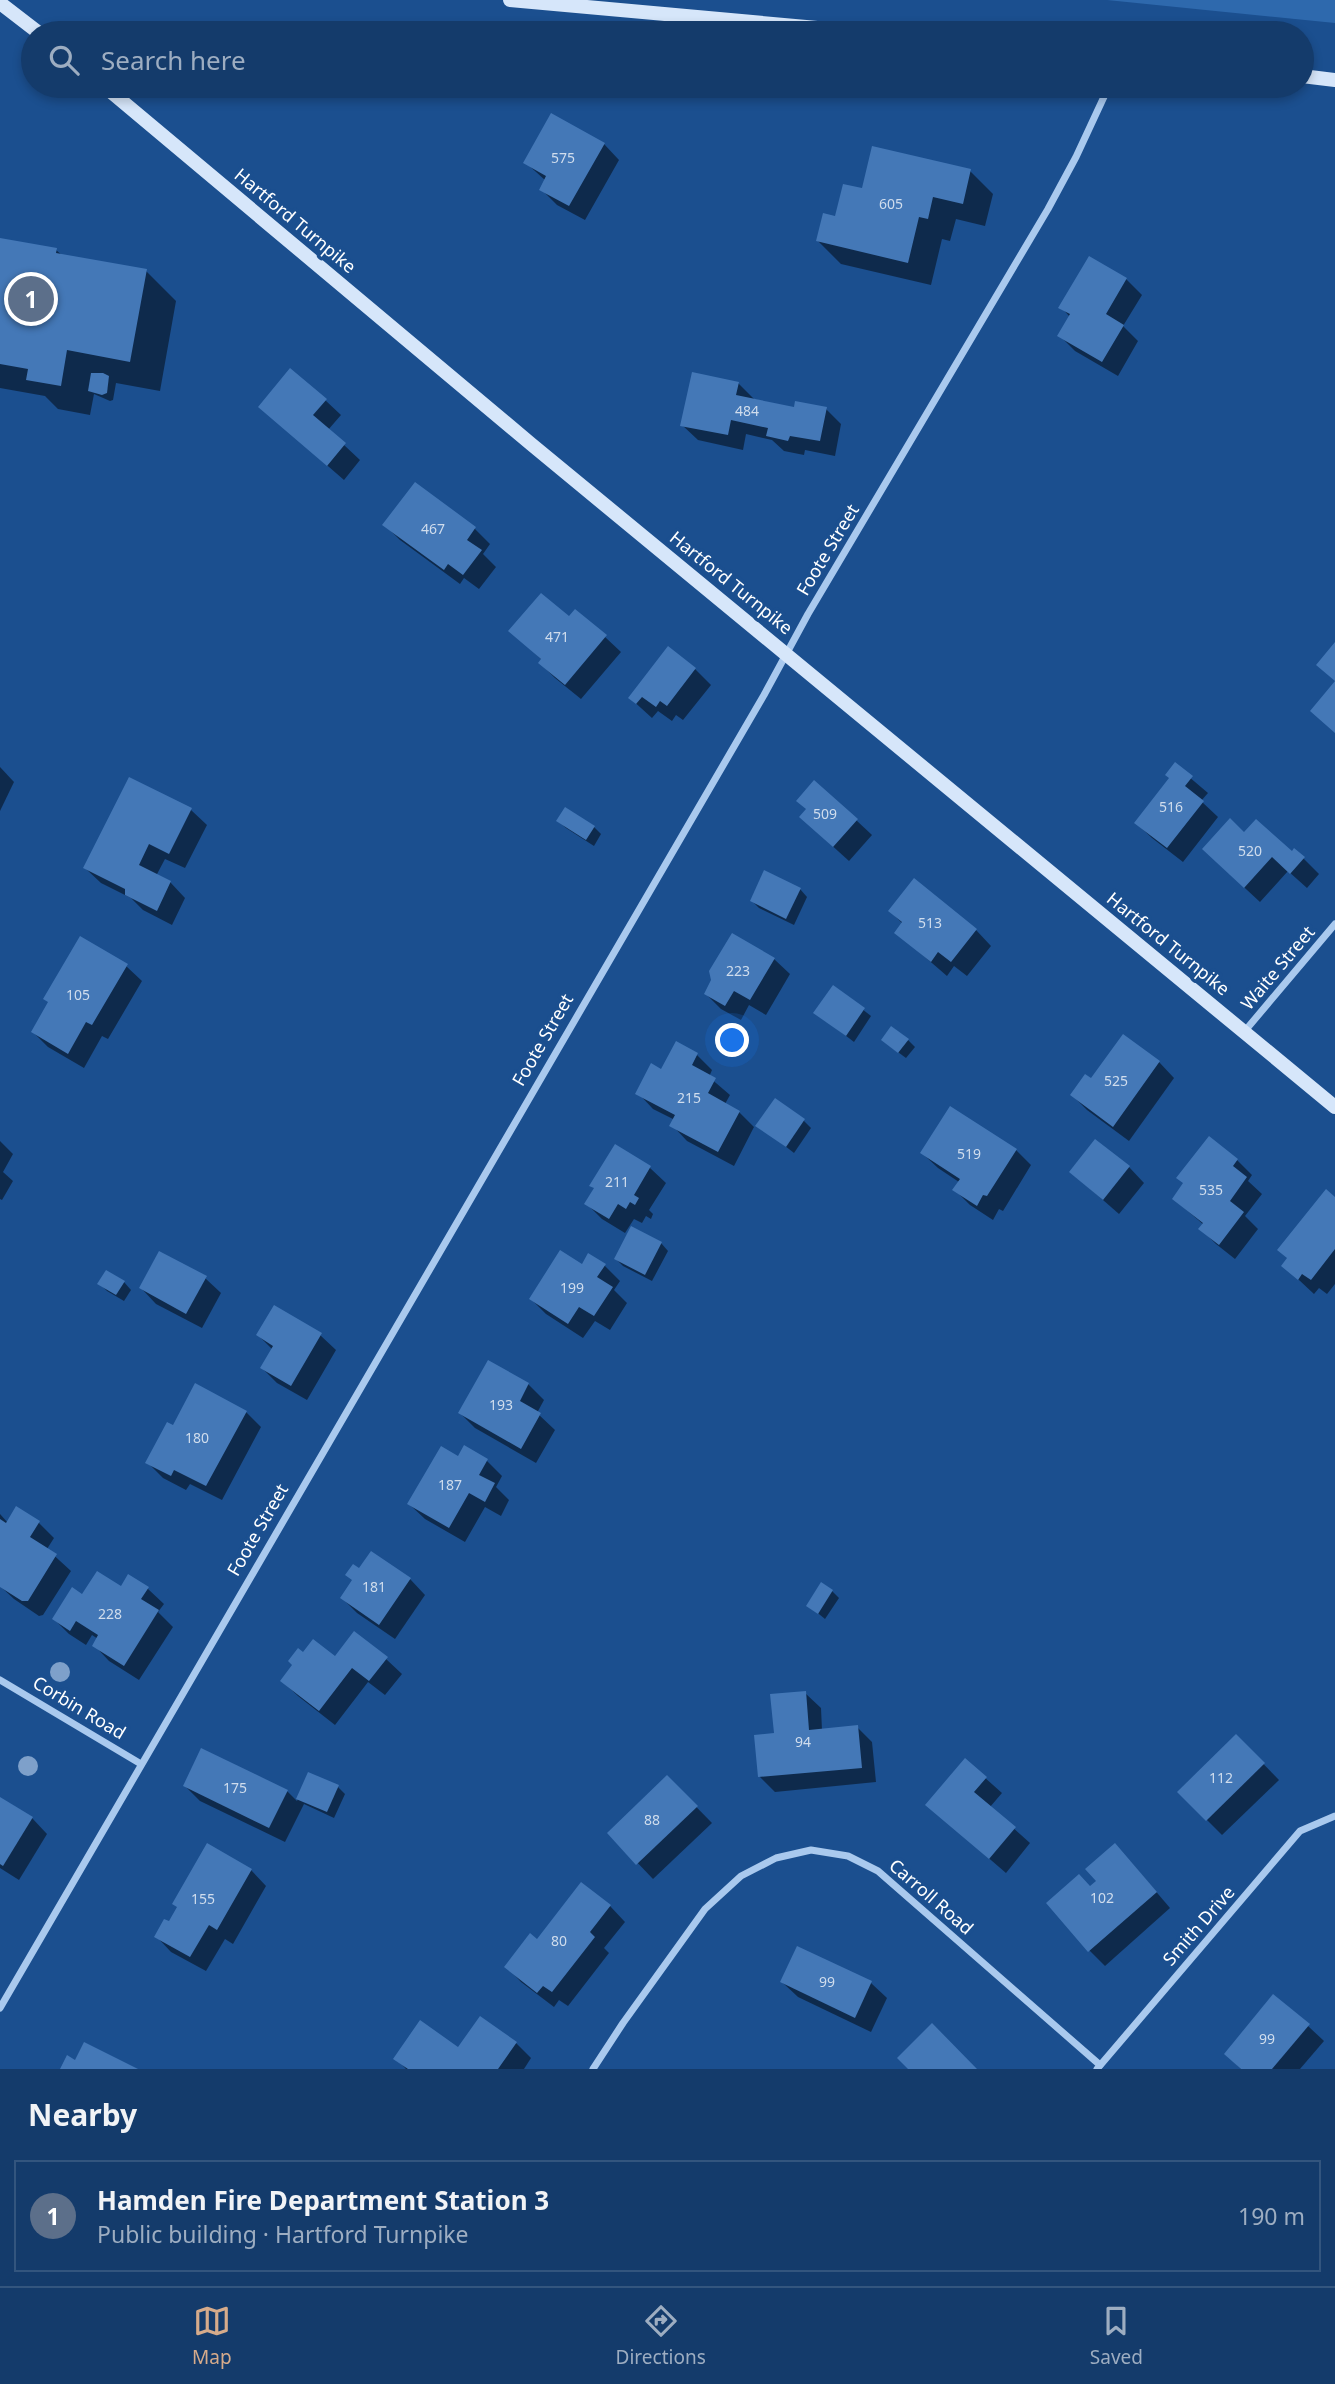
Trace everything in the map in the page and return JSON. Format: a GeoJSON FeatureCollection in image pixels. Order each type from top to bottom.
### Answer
{"type":"FeatureCollection","features":[{"type":"Feature","properties":{"kind":"main road"},"geometry":{"type":"LineString","coordinates":[[510,0],[741,21]]}},
{"type":"Feature","properties":{"kind":"main road"},"geometry":{"type":"LineString","coordinates":[[0,3],[23,21]]}},
{"type":"Feature","properties":{"kind":"main road"},"geometry":{"type":"LineString","coordinates":[[1314,77],[1335,80]]}},
{"type":"Feature","properties":{"kind":"main road","name":"Hartford Turnpike"},"geometry":{"type":"LineString","coordinates":[[118,98],[479,401],[1335,1107]]}},
{"type":"Feature","properties":{"kind":"street","name":"Foote Street"},"geometry":{"type":"LineString","coordinates":[[0,2008],[786,654],[1048,209],[1104,98]]}},
{"type":"Feature","properties":{"kind":"street","name":"Waite Street"},"geometry":{"type":"LineString","coordinates":[[1244,1032],[1335,924]]}},
{"type":"Feature","properties":{"kind":"street","name":"Corbin Road"},"geometry":{"type":"LineString","coordinates":[[0,1680],[141,1763]]}},
{"type":"Feature","properties":{"kind":"street","name":"Smith Drive"},"geometry":{"type":"LineString","coordinates":[[1099,2067],[1300,1831],[1335,1816]]}},
{"type":"Feature","properties":{"kind":"street","name":"Carroll Road"},"geometry":{"type":"LineString","coordinates":[[593,2069],[622,2023],[705,1909],[741,1876],[776,1858],[811,1850],[848,1856],[878,1871],[1099,2067]]}},
{"type":"Feature","properties":{"kind":"shaded area"},"geometry":{"type":"Polygon","coordinates":[[[1107,0],[1335,0],[1335,23],[1107,0]]]}},
{"type":"Feature","properties":{"kind":"building"},"geometry":{"type":"Polygon","coordinates":[[[551,113],[605,143],[569,206],[539,190],[546,176],[523,163],[551,113]]]}},
{"type":"Feature","properties":{"kind":"building"},"geometry":{"type":"Polygon","coordinates":[[[872,146],[971,169],[963,204],[933,197],[928,219],[919,217],[908,263],[816,241],[823,213],[835,216],[843,184],[862,188],[872,146]]]}},
{"type":"Feature","properties":{"kind":"building"},"geometry":{"type":"Polygon","coordinates":[[[0,238],[57,248],[56,253],[147,269],[130,362],[67,350],[61,386],[26,380],[28,369],[0,364],[0,238]]]}},
{"type":"Feature","properties":{"kind":"building"},"geometry":{"type":"Polygon","coordinates":[[[1089,256],[1127,278],[1106,314],[1124,325],[1102,362],[1057,336],[1070,314],[1058,308],[1089,256]]]}},
{"type":"Feature","properties":{"kind":"building"},"geometry":{"type":"Polygon","coordinates":[[[290,368],[327,399],[313,415],[346,443],[327,466],[258,407],[290,368]]]}},
{"type":"Feature","properties":{"kind":"building"},"geometry":{"type":"Polygon","coordinates":[[[692,372],[739,382],[736,395],[794,407],[795,401],[827,407],[820,441],[790,436],[788,441],[766,436],[768,428],[731,420],[728,435],[680,426],[692,372]]]}},
{"type":"Feature","properties":{"kind":"building"},"geometry":{"type":"Polygon","coordinates":[[[91,373],[109,376],[107,393],[102,395],[88,391],[91,373]]]}},
{"type":"Feature","properties":{"kind":"building"},"geometry":{"type":"Polygon","coordinates":[[[415,482],[476,527],[467,540],[482,550],[463,575],[448,564],[444,570],[382,525],[415,482]]]}},
{"type":"Feature","properties":{"kind":"building"},"geometry":{"type":"Polygon","coordinates":[[[541,593],[569,616],[575,609],[607,635],[565,685],[538,663],[541,659],[508,631],[541,593]]]}},
{"type":"Feature","properties":{"kind":"building"},"geometry":{"type":"Polygon","coordinates":[[[1335,642],[1335,681],[1316,665],[1335,642]]]}},
{"type":"Feature","properties":{"kind":"building"},"geometry":{"type":"Polygon","coordinates":[[[668,646],[696,668],[667,706],[660,701],[656,707],[642,697],[636,704],[628,698],[668,646]]]}},
{"type":"Feature","properties":{"kind":"building"},"geometry":{"type":"Polygon","coordinates":[[[1335,681],[1335,733],[1310,711],[1335,681]]]}},
{"type":"Feature","properties":{"kind":"building"},"geometry":{"type":"Polygon","coordinates":[[[1175,762],[1193,776],[1185,786],[1204,801],[1167,848],[1134,823],[1169,778],[1165,775],[1175,762]]]}},
{"type":"Feature","properties":{"kind":"building"},"geometry":{"type":"Polygon","coordinates":[[[129,777],[192,808],[169,854],[149,844],[139,865],[171,881],[157,911],[125,895],[125,889],[83,868],[129,777]]]}},
{"type":"Feature","properties":{"kind":"building"},"geometry":{"type":"Polygon","coordinates":[[[814,780],[858,819],[833,847],[799,817],[806,809],[796,801],[814,780]]]}},
{"type":"Feature","properties":{"kind":"building"},"geometry":{"type":"Polygon","coordinates":[[[565,807],[595,826],[586,840],[556,821],[565,807]]]}},
{"type":"Feature","properties":{"kind":"building"},"geometry":{"type":"Polygon","coordinates":[[[1230,818],[1244,832],[1256,819],[1292,851],[1294,848],[1305,857],[1290,874],[1272,857],[1244,888],[1202,849],[1230,818]]]}},
{"type":"Feature","properties":{"kind":"building"},"geometry":{"type":"Polygon","coordinates":[[[764,870],[801,888],[786,919],[750,901],[764,870]]]}},
{"type":"Feature","properties":{"kind":"building"},"geometry":{"type":"Polygon","coordinates":[[[914,878],[977,929],[951,962],[938,952],[931,962],[894,933],[902,922],[888,911],[914,878]]]}},
{"type":"Feature","properties":{"kind":"building"},"geometry":{"type":"Polygon","coordinates":[[[732,933],[775,958],[750,1000],[734,991],[725,1006],[704,994],[711,980],[709,971],[732,933]]]}},
{"type":"Feature","properties":{"kind":"building"},"geometry":{"type":"Polygon","coordinates":[[[80,936],[128,964],[92,1025],[86,1022],[68,1054],[31,1032],[48,1002],[43,999],[80,936]]]}},
{"type":"Feature","properties":{"kind":"building"},"geometry":{"type":"Polygon","coordinates":[[[833,985],[865,1008],[846,1036],[813,1013],[833,985]]]}},
{"type":"Feature","properties":{"kind":"building"},"geometry":{"type":"Polygon","coordinates":[[[891,1026],[909,1039],[898,1053],[881,1040],[891,1026]]]}},
{"type":"Feature","properties":{"kind":"building"},"geometry":{"type":"Polygon","coordinates":[[[1123,1034],[1160,1061],[1113,1127],[1070,1095],[1085,1074],[1091,1078],[1123,1034]]]}},
{"type":"Feature","properties":{"kind":"building"},"geometry":{"type":"Polygon","coordinates":[[[676,1041],[698,1053],[692,1065],[716,1078],[708,1093],[740,1111],[718,1152],[669,1126],[675,1115],[635,1094],[651,1063],[661,1069],[676,1041]]]}},
{"type":"Feature","properties":{"kind":"building"},"geometry":{"type":"Polygon","coordinates":[[[775,1098],[805,1119],[786,1147],[755,1126],[775,1098]]]}},
{"type":"Feature","properties":{"kind":"building"},"geometry":{"type":"Polygon","coordinates":[[[950,1106],[1017,1149],[987,1196],[983,1195],[977,1206],[952,1190],[960,1179],[920,1153],[950,1106]]]}},
{"type":"Feature","properties":{"kind":"building"},"geometry":{"type":"Polygon","coordinates":[[[1209,1136],[1238,1159],[1233,1166],[1247,1177],[1230,1201],[1244,1212],[1219,1245],[1198,1229],[1203,1223],[1172,1199],[1183,1183],[1176,1178],[1209,1136]]]}},
{"type":"Feature","properties":{"kind":"building"},"geometry":{"type":"Polygon","coordinates":[[[1095,1139],[1130,1166],[1103,1200],[1069,1172],[1095,1139]]]}},
{"type":"Feature","properties":{"kind":"building"},"geometry":{"type":"Polygon","coordinates":[[[615,1144],[651,1166],[634,1195],[639,1198],[635,1205],[630,1202],[626,1209],[618,1204],[609,1219],[584,1204],[594,1188],[589,1186],[615,1144]]]}},
{"type":"Feature","properties":{"kind":"building"},"geometry":{"type":"Polygon","coordinates":[[[1326,1189],[1335,1197],[1335,1249],[1311,1280],[1302,1274],[1298,1280],[1281,1266],[1287,1258],[1277,1250],[1326,1189]]]}},
{"type":"Feature","properties":{"kind":"building"},"geometry":{"type":"Polygon","coordinates":[[[631,1226],[662,1242],[645,1275],[614,1259],[631,1226]]]}},
{"type":"Feature","properties":{"kind":"building"},"geometry":{"type":"Polygon","coordinates":[[[560,1250],[582,1264],[588,1253],[606,1264],[597,1277],[613,1287],[594,1316],[579,1307],[568,1324],[529,1299],[560,1250]]]}},
{"type":"Feature","properties":{"kind":"building"},"geometry":{"type":"Polygon","coordinates":[[[159,1251],[207,1276],[186,1314],[139,1288],[159,1251]]]}},
{"type":"Feature","properties":{"kind":"building"},"geometry":{"type":"Polygon","coordinates":[[[106,1270],[125,1281],[116,1295],[97,1284],[106,1270]]]}},
{"type":"Feature","properties":{"kind":"building"},"geometry":{"type":"Polygon","coordinates":[[[274,1305],[322,1333],[291,1386],[260,1368],[273,1346],[256,1335],[274,1305]]]}},
{"type":"Feature","properties":{"kind":"building"},"geometry":{"type":"Polygon","coordinates":[[[488,1360],[529,1383],[520,1401],[541,1413],[521,1449],[458,1413],[488,1360]]]}},
{"type":"Feature","properties":{"kind":"building"},"geometry":{"type":"Polygon","coordinates":[[[195,1383],[247,1411],[206,1486],[174,1470],[171,1476],[145,1463],[167,1422],[173,1425],[195,1383]]]}},
{"type":"Feature","properties":{"kind":"building"},"geometry":{"type":"Polygon","coordinates":[[[464,1445],[488,1459],[479,1475],[495,1483],[485,1502],[469,1493],[449,1528],[407,1504],[441,1446],[458,1456],[464,1445]]]}},
{"type":"Feature","properties":{"kind":"building"},"geometry":{"type":"Polygon","coordinates":[[[16,1506],[40,1521],[30,1537],[57,1554],[28,1601],[22,1601],[0,1587],[0,1519],[6,1523],[16,1506]]]}},
{"type":"Feature","properties":{"kind":"building"},"geometry":{"type":"Polygon","coordinates":[[[371,1551],[411,1578],[379,1625],[340,1598],[352,1580],[345,1575],[353,1564],[359,1568],[371,1551]]]}},
{"type":"Feature","properties":{"kind":"building"},"geometry":{"type":"Polygon","coordinates":[[[97,1571],[121,1586],[128,1574],[149,1587],[141,1599],[159,1610],[124,1666],[92,1646],[98,1635],[76,1621],[70,1631],[52,1619],[72,1587],[82,1594],[97,1571]]]}},
{"type":"Feature","properties":{"kind":"building"},"geometry":{"type":"Polygon","coordinates":[[[821,1582],[833,1590],[818,1614],[806,1606],[821,1582]]]}},
{"type":"Feature","properties":{"kind":"building"},"geometry":{"type":"Polygon","coordinates":[[[354,1631],[388,1657],[369,1681],[352,1668],[319,1711],[280,1681],[292,1665],[288,1661],[298,1648],[303,1652],[313,1639],[335,1656],[354,1631]]]}},
{"type":"Feature","properties":{"kind":"building"},"geometry":{"type":"Polygon","coordinates":[[[806,1691],[809,1730],[858,1725],[862,1768],[758,1777],[754,1735],[774,1733],[770,1694],[806,1691]]]}},
{"type":"Feature","properties":{"kind":"building"},"geometry":{"type":"Polygon","coordinates":[[[1236,1734],[1265,1763],[1206,1821],[1177,1792],[1236,1734]]]}},
{"type":"Feature","properties":{"kind":"building"},"geometry":{"type":"Polygon","coordinates":[[[201,1748],[288,1790],[269,1828],[183,1786],[201,1748]]]}},
{"type":"Feature","properties":{"kind":"building"},"geometry":{"type":"Polygon","coordinates":[[[965,1758],[987,1777],[974,1792],[1016,1827],[989,1859],[925,1805],[965,1758]]]}},
{"type":"Feature","properties":{"kind":"building"},"geometry":{"type":"Polygon","coordinates":[[[308,1772],[339,1785],[327,1812],[296,1799],[308,1772]]]}},
{"type":"Feature","properties":{"kind":"building"},"geometry":{"type":"Polygon","coordinates":[[[667,1775],[698,1806],[636,1865],[607,1833],[667,1775]]]}},
{"type":"Feature","properties":{"kind":"building"},"geometry":{"type":"Polygon","coordinates":[[[0,1797],[33,1817],[3,1866],[0,1864],[0,1797]]]}},
{"type":"Feature","properties":{"kind":"building"},"geometry":{"type":"Polygon","coordinates":[[[207,1843],[252,1869],[217,1930],[209,1925],[190,1957],[154,1937],[164,1919],[169,1921],[177,1907],[172,1904],[207,1843]]]}},
{"type":"Feature","properties":{"kind":"building"},"geometry":{"type":"Polygon","coordinates":[[[1115,1843],[1157,1892],[1088,1952],[1046,1903],[1079,1874],[1090,1886],[1096,1881],[1085,1869],[1115,1843]]]}},
{"type":"Feature","properties":{"kind":"building"},"geometry":{"type":"Polygon","coordinates":[[[581,1882],[611,1905],[590,1932],[595,1937],[552,1992],[543,1986],[537,1993],[504,1967],[530,1933],[537,1939],[581,1882]]]}},
{"type":"Feature","properties":{"kind":"building"},"geometry":{"type":"Polygon","coordinates":[[[797,1946],[872,1981],[855,2018],[780,1982],[797,1946]]]}},
{"type":"Feature","properties":{"kind":"building"},"geometry":{"type":"Polygon","coordinates":[[[1273,1994],[1310,2024],[1272,2069],[1241,2069],[1224,2054],[1273,1994]]]}},
{"type":"Feature","properties":{"kind":"building"},"geometry":{"type":"Polygon","coordinates":[[[480,2016],[517,2042],[498,2069],[408,2069],[393,2059],[420,2020],[458,2047],[480,2016]]]}},
{"type":"Feature","properties":{"kind":"building"},"geometry":{"type":"Polygon","coordinates":[[[932,2023],[977,2069],[908,2069],[897,2058],[932,2023]]]}},
{"type":"Feature","properties":{"kind":"building"},"geometry":{"type":"Polygon","coordinates":[[[84,2042],[138,2069],[60,2069],[67,2055],[75,2060],[84,2042]]]}},
{"type":"Feature","properties":{"kind":"place","name":"Hamden Fire Department Station 3"},"geometry":{"type":"Point","coordinates":[31,299]}}]}
